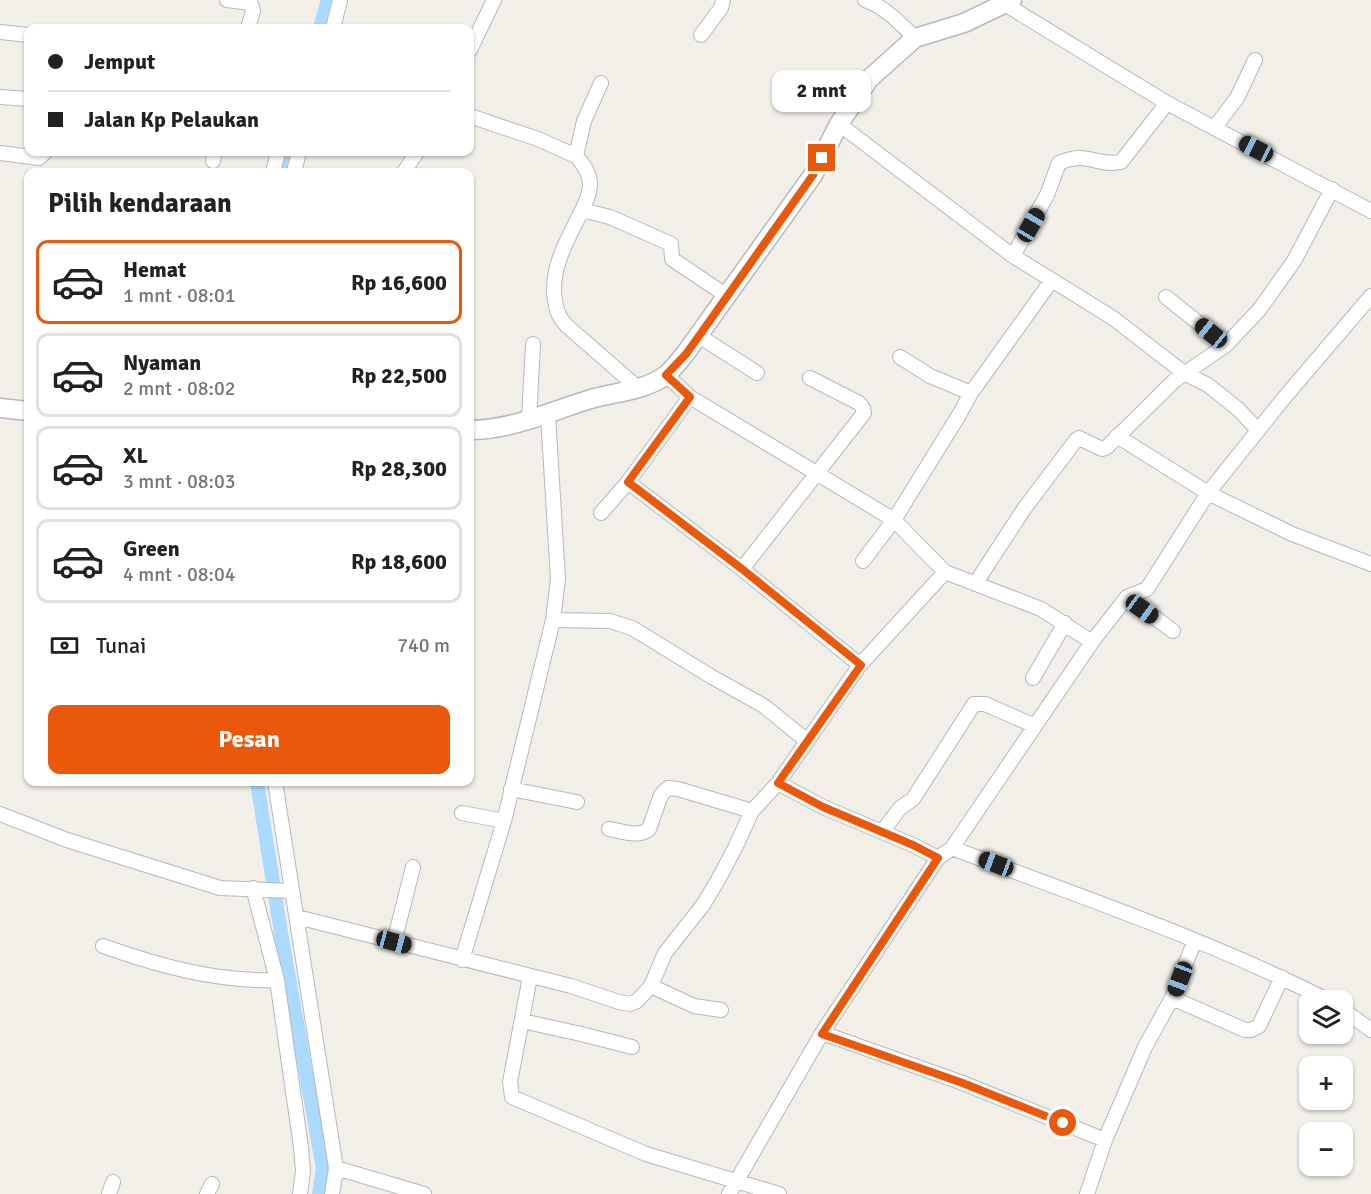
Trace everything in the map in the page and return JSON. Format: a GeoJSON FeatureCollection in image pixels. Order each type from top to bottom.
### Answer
{"type":"FeatureCollection","features":[{"type":"Feature","properties":{"kind":"street"},"geometry":{"type":"LineString","coordinates":[[227,0],[251,4],[253,11],[249,24]]}},
{"type":"Feature","properties":{"kind":"street"},"geometry":{"type":"LineString","coordinates":[[334,24],[340,0]]}},
{"type":"Feature","properties":{"kind":"street"},"geometry":{"type":"LineString","coordinates":[[474,42],[494,0]]}},
{"type":"Feature","properties":{"kind":"street"},"geometry":{"type":"LineString","coordinates":[[701,35],[723,0]]}},
{"type":"Feature","properties":{"kind":"street"},"geometry":{"type":"LineString","coordinates":[[865,0],[876,4],[915,38]]}},
{"type":"Feature","properties":{"kind":"street"},"geometry":{"type":"LineString","coordinates":[[474,430],[490,430],[529,418],[548,415],[590,399],[638,388],[666,375],[686,354],[813,175],[839,124],[868,79],[915,38],[964,23],[1007,1],[1167,103],[1371,211]]}},
{"type":"Feature","properties":{"kind":"street"},"geometry":{"type":"LineString","coordinates":[[0,32],[24,35]]}},
{"type":"Feature","properties":{"kind":"street"},"geometry":{"type":"LineString","coordinates":[[1214,128],[1237,98],[1255,60]]}},
{"type":"Feature","properties":{"kind":"street"},"geometry":{"type":"LineString","coordinates":[[576,156],[585,121],[601,83]]}},
{"type":"Feature","properties":{"kind":"street"},"geometry":{"type":"LineString","coordinates":[[0,97],[24,99]]}},
{"type":"Feature","properties":{"kind":"street"},"geometry":{"type":"LineString","coordinates":[[1013,256],[1047,195],[1059,163],[1079,157],[1110,164],[1121,162],[1167,103]]}},
{"type":"Feature","properties":{"kind":"street"},"geometry":{"type":"LineString","coordinates":[[474,117],[538,139],[576,156],[586,169],[590,182],[582,210],[564,246],[557,269],[554,293],[557,311],[567,326],[638,388]]}},
{"type":"Feature","properties":{"kind":"street"},"geometry":{"type":"LineString","coordinates":[[839,124],[1013,256],[1113,318],[1184,373],[1222,395],[1258,430]]}},
{"type":"Feature","properties":{"kind":"street"},"geometry":{"type":"LineString","coordinates":[[0,153],[39,158],[41,156]]}},
{"type":"Feature","properties":{"kind":"street"},"geometry":{"type":"LineString","coordinates":[[975,584],[1024,509],[1076,440],[1079,438],[1102,449],[1107,447],[1184,373],[1226,345],[1259,310],[1294,261],[1332,189]]}},
{"type":"Feature","properties":{"kind":"street"},"geometry":{"type":"LineString","coordinates":[[582,210],[610,217],[671,244],[672,259],[728,296]]}},
{"type":"Feature","properties":{"kind":"street"},"geometry":{"type":"LineString","coordinates":[[863,561],[894,520],[971,393],[1052,280]]}},
{"type":"Feature","properties":{"kind":"street"},"geometry":{"type":"LineString","coordinates":[[729,1194],[822,1034],[938,858],[952,848],[1092,642],[1127,597],[1147,589],[1208,493],[1371,296]]}},
{"type":"Feature","properties":{"kind":"street"},"geometry":{"type":"LineString","coordinates":[[1166,297],[1226,345]]}},
{"type":"Feature","properties":{"kind":"street"},"geometry":{"type":"LineString","coordinates":[[699,336],[757,373]]}},
{"type":"Feature","properties":{"kind":"street"},"geometry":{"type":"LineString","coordinates":[[529,418],[533,344]]}},
{"type":"Feature","properties":{"kind":"street"},"geometry":{"type":"LineString","coordinates":[[900,357],[930,376],[971,393]]}},
{"type":"Feature","properties":{"kind":"street"},"geometry":{"type":"LineString","coordinates":[[666,375],[690,397],[894,520],[945,572],[1041,609],[1092,642]]}},
{"type":"Feature","properties":{"kind":"street"},"geometry":{"type":"LineString","coordinates":[[742,569],[864,413],[859,403],[810,378]]}},
{"type":"Feature","properties":{"kind":"street"},"geometry":{"type":"LineString","coordinates":[[601,513],[628,482],[690,397]]}},
{"type":"Feature","properties":{"kind":"street"},"geometry":{"type":"LineString","coordinates":[[0,408],[24,411]]}},
{"type":"Feature","properties":{"kind":"street"},"geometry":{"type":"LineString","coordinates":[[462,960],[504,821],[553,620],[558,579],[548,415]]}},
{"type":"Feature","properties":{"kind":"street"},"geometry":{"type":"LineString","coordinates":[[1117,436],[1208,493],[1292,534],[1371,564]]}},
{"type":"Feature","properties":{"kind":"street"},"geometry":{"type":"LineString","coordinates":[[628,482],[742,569],[861,665]]}},
{"type":"Feature","properties":{"kind":"street"},"geometry":{"type":"LineString","coordinates":[[297,918],[572,986],[619,1002],[630,1004],[637,1001],[651,986],[665,953],[703,905],[735,849],[752,811],[778,783],[861,665],[945,572]]}},
{"type":"Feature","properties":{"kind":"street"},"geometry":{"type":"LineString","coordinates":[[1127,597],[1173,632]]}},
{"type":"Feature","properties":{"kind":"street"},"geometry":{"type":"LineString","coordinates":[[553,620],[610,621],[632,628],[764,706],[807,741]]}},
{"type":"Feature","properties":{"kind":"street"},"geometry":{"type":"LineString","coordinates":[[1033,678],[1065,623]]}},
{"type":"Feature","properties":{"kind":"street"},"geometry":{"type":"LineString","coordinates":[[882,832],[900,808],[913,799],[974,704],[985,704],[1035,726]]}},
{"type":"Feature","properties":{"kind":"street"},"geometry":{"type":"LineString","coordinates":[[778,783],[823,807],[938,858]]}},
{"type":"Feature","properties":{"kind":"street"},"geometry":{"type":"LineString","coordinates":[[275,786],[336,1168],[332,1194]]}},
{"type":"Feature","properties":{"kind":"street"},"geometry":{"type":"LineString","coordinates":[[609,829],[638,834],[645,832],[649,829],[661,795],[668,788],[752,811]]}},
{"type":"Feature","properties":{"kind":"street"},"geometry":{"type":"LineString","coordinates":[[511,789],[577,802]]}},
{"type":"Feature","properties":{"kind":"street"},"geometry":{"type":"LineString","coordinates":[[462,813],[504,821]]}},
{"type":"Feature","properties":{"kind":"street"},"geometry":{"type":"LineString","coordinates":[[0,814],[67,840],[220,888],[292,891]]}},
{"type":"Feature","properties":{"kind":"street"},"geometry":{"type":"LineString","coordinates":[[952,848],[1195,940],[1307,990]]}},
{"type":"Feature","properties":{"kind":"street"},"geometry":{"type":"LineString","coordinates":[[394,942],[413,867]]}},
{"type":"Feature","properties":{"kind":"street"},"geometry":{"type":"LineString","coordinates":[[264,890],[301,1147],[303,1171],[300,1194]]}},
{"type":"Feature","properties":{"kind":"street"},"geometry":{"type":"LineString","coordinates":[[1087,1194],[1105,1140],[1145,1047],[1172,998],[1195,940]]}},
{"type":"Feature","properties":{"kind":"street"},"geometry":{"type":"LineString","coordinates":[[103,946],[142,960],[210,976],[244,980],[277,980]]}},
{"type":"Feature","properties":{"kind":"street"},"geometry":{"type":"LineString","coordinates":[[530,977],[510,1082],[512,1097],[646,1154],[778,1194]]}},
{"type":"Feature","properties":{"kind":"street"},"geometry":{"type":"LineString","coordinates":[[1172,998],[1245,1030],[1251,1030],[1258,1026],[1282,977]]}},
{"type":"Feature","properties":{"kind":"street"},"geometry":{"type":"LineString","coordinates":[[651,986],[694,1006],[721,1010]]}},
{"type":"Feature","properties":{"kind":"street"},"geometry":{"type":"LineString","coordinates":[[1353,1017],[1371,1030]]}},
{"type":"Feature","properties":{"kind":"street"},"geometry":{"type":"LineString","coordinates":[[522,1021],[632,1047]]}},
{"type":"Feature","properties":{"kind":"street"},"geometry":{"type":"LineString","coordinates":[[822,1034],[960,1082],[1105,1140]]}},
{"type":"Feature","properties":{"kind":"street"},"geometry":{"type":"LineString","coordinates":[[336,1168],[424,1194]]}},
{"type":"Feature","properties":{"kind":"waterway"},"geometry":{"type":"LineString","coordinates":[[321,24],[328,0]]}},
{"type":"Feature","properties":{"kind":"waterway"},"geometry":{"type":"LineString","coordinates":[[284,168],[287,156]]}},
{"type":"Feature","properties":{"kind":"waterway"},"geometry":{"type":"LineString","coordinates":[[258,786],[323,1169],[319,1194]]}},
{"type":"Feature","properties":{"kind":"route"},"geometry":{"type":"LineString","coordinates":[[822,158],[813,175],[699,336],[666,375],[690,397],[628,482],[742,569],[861,665],[778,783],[823,807],[938,858],[822,1034],[960,1082],[1063,1123]]}}]}
